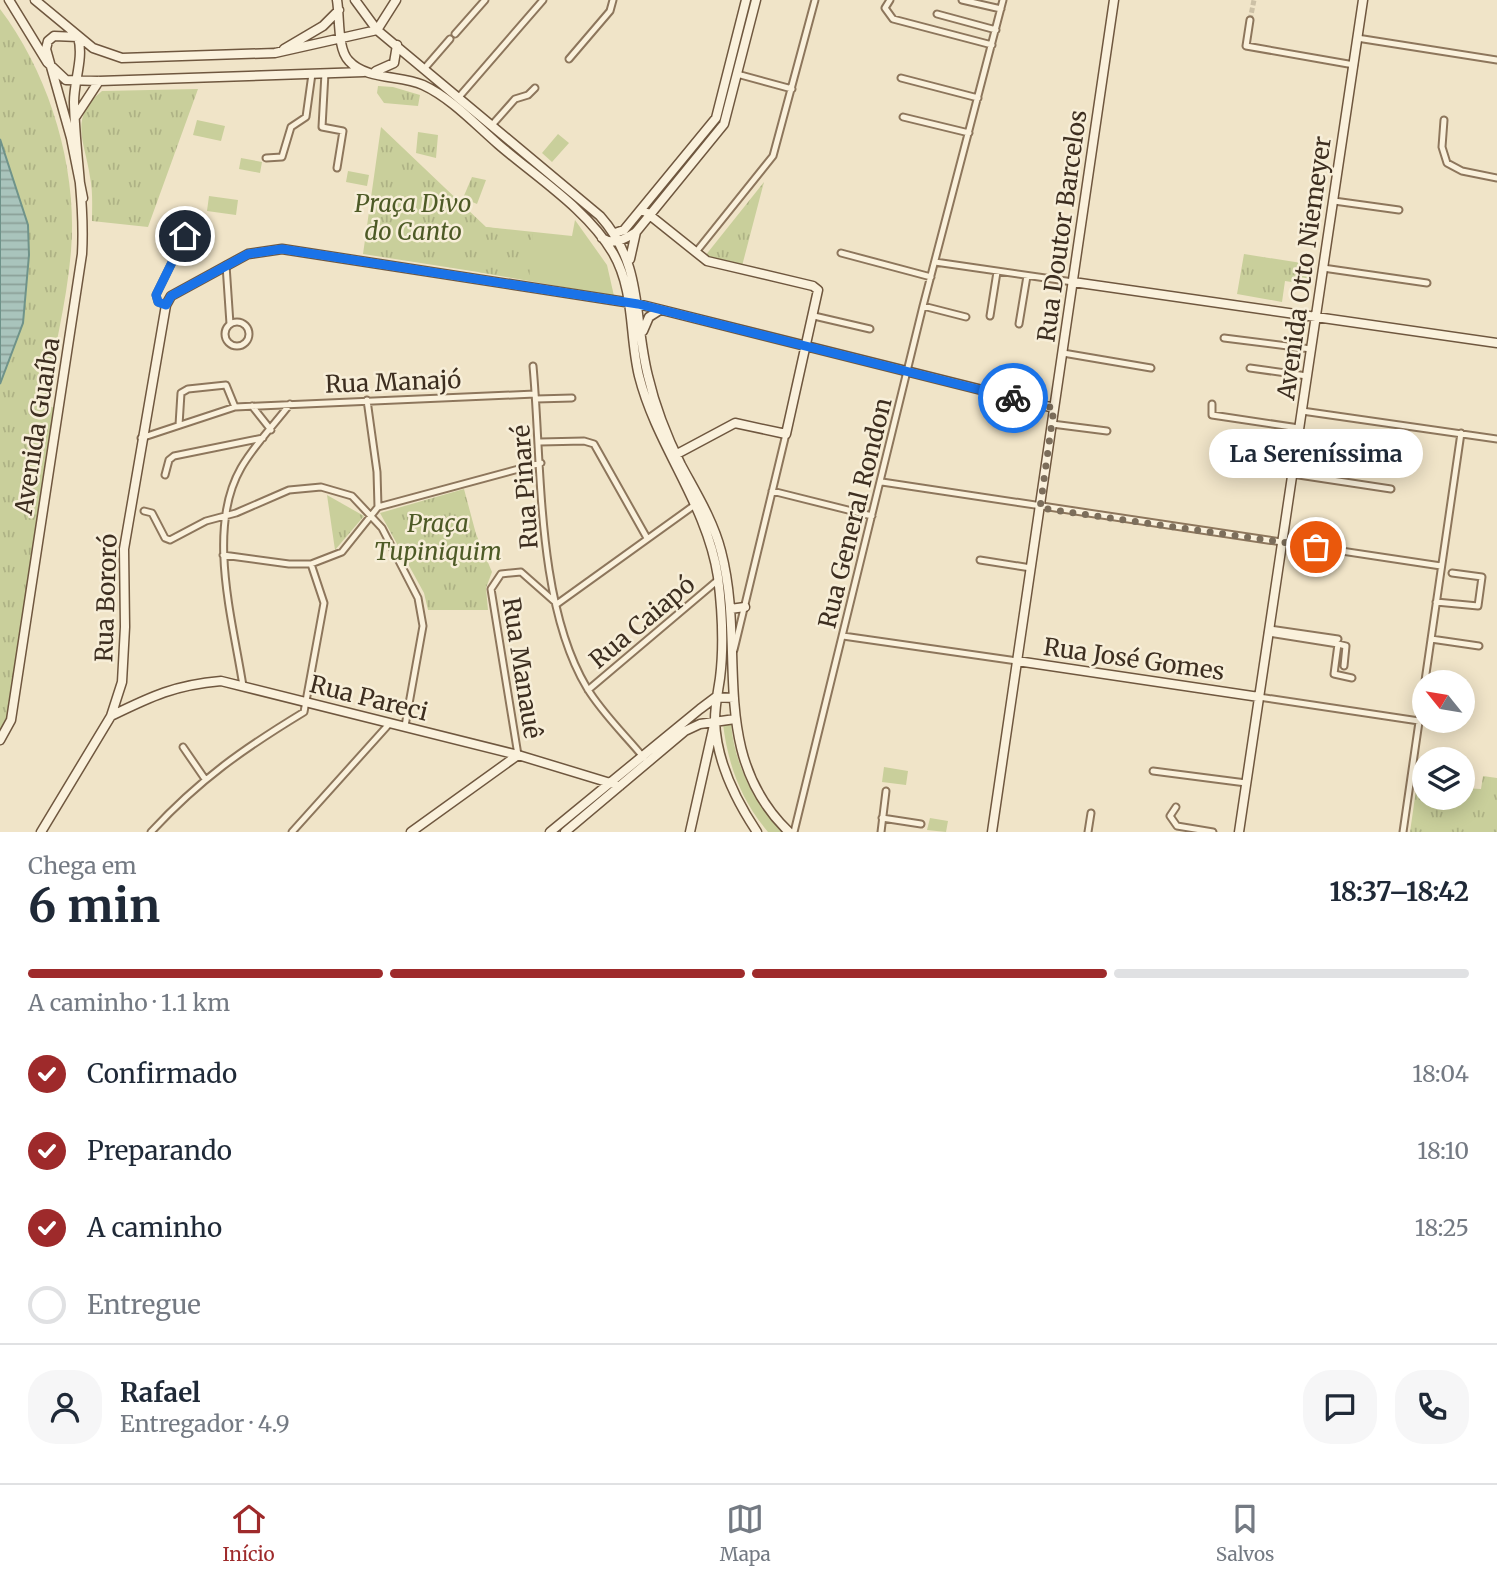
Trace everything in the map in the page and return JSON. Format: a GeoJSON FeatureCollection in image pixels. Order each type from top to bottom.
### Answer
{"type":"FeatureCollection","features":[{"type":"Feature","properties":{"kind":"main road"},"geometry":{"type":"LineString","coordinates":[[9,0],[47,62],[60,76],[75,81],[368,72],[404,78],[442,97],[555,192],[600,237],[612,252],[634,303],[654,398],[721,548],[732,626],[737,740],[751,783],[772,816],[791,832]]}},
{"type":"Feature","properties":{"kind":"main road"},"geometry":{"type":"LineString","coordinates":[[35,0],[93,48],[122,58],[275,53],[377,30],[397,0]]}},
{"type":"Feature","properties":{"kind":"main road"},"geometry":{"type":"LineString","coordinates":[[337,0],[345,58],[368,72],[389,67],[397,56],[397,44]]}},
{"type":"Feature","properties":{"kind":"main road"},"geometry":{"type":"LineString","coordinates":[[355,0],[377,30],[600,216],[618,237],[629,265]]}},
{"type":"Feature","properties":{"kind":"main road"},"geometry":{"type":"LineString","coordinates":[[618,237],[716,118],[746,0]]}},
{"type":"Feature","properties":{"kind":"main road"},"geometry":{"type":"LineString","coordinates":[[690,832],[715,722],[721,640],[718,580],[712,547],[696,504],[651,415],[639,376],[629,265],[631,244],[636,232],[724,124],[755,0]]}},
{"type":"Feature","properties":{"kind":"main road","name":"Rua Doutor Barcelos"},"geometry":{"type":"LineString","coordinates":[[992,832],[1114,0]]}},
{"type":"Feature","properties":{"kind":"main road","name":"Avenida Otto Niemeyer"},"geometry":{"type":"LineString","coordinates":[[1239,832],[1363,0]]}},
{"type":"Feature","properties":{"kind":"main road"},"geometry":{"type":"LineString","coordinates":[[275,53],[323,26],[338,10]]}},
{"type":"Feature","properties":{"kind":"main road"},"geometry":{"type":"LineString","coordinates":[[47,62],[46,44],[51,38],[63,34],[78,37]]}},
{"type":"Feature","properties":{"kind":"main road","name":"Avenida Guaíba"},"geometry":{"type":"LineString","coordinates":[[0,740],[11,720],[82,254],[83,198],[75,119],[75,81],[81,52],[78,37]]}},
{"type":"Feature","properties":{"kind":"main road","name":"Avenida Guaíba"},"geometry":{"type":"LineString","coordinates":[[47,62],[71,138],[83,198]]}},
{"type":"Feature","properties":{"kind":"main road"},"geometry":{"type":"LineString","coordinates":[[75,119],[99,81]]}},
{"type":"Feature","properties":{"kind":"main road"},"geometry":{"type":"LineString","coordinates":[[642,209],[706,261],[818,290],[786,434],[735,423],[677,454]]}},
{"type":"Feature","properties":{"kind":"main road"},"geometry":{"type":"LineString","coordinates":[[600,237],[610,242],[636,232]]}},
{"type":"Feature","properties":{"kind":"main road"},"geometry":{"type":"LineString","coordinates":[[166,305],[171,296],[248,254],[282,249],[634,303],[1054,408]]}},
{"type":"Feature","properties":{"kind":"main road"},"geometry":{"type":"LineString","coordinates":[[618,300],[624,294],[625,281]]}},
{"type":"Feature","properties":{"kind":"main road"},"geometry":{"type":"LineString","coordinates":[[1073,282],[1497,343]]}},
{"type":"Feature","properties":{"kind":"main road","name":"Rua Bororó"},"geometry":{"type":"LineString","coordinates":[[41,832],[111,716],[122,682],[125,626],[124,549],[166,305]]}},
{"type":"Feature","properties":{"kind":"main road"},"geometry":{"type":"LineString","coordinates":[[642,337],[649,317],[663,310]]}},
{"type":"Feature","properties":{"kind":"main road"},"geometry":{"type":"LineString","coordinates":[[665,445],[677,454]]}},
{"type":"Feature","properties":{"kind":"main road"},"geometry":{"type":"LineString","coordinates":[[730,609],[745,607]]}},
{"type":"Feature","properties":{"kind":"main road","name":"Rua José Gomes"},"geometry":{"type":"LineString","coordinates":[[1017,661],[1259,697]]}},
{"type":"Feature","properties":{"kind":"main road","name":"Rua Pareci"},"geometry":{"type":"LineString","coordinates":[[111,716],[183,684],[221,681],[518,755],[620,786]]}},
{"type":"Feature","properties":{"kind":"main road"},"geometry":{"type":"LineString","coordinates":[[550,832],[611,782],[645,760],[716,697],[734,698]]}},
{"type":"Feature","properties":{"kind":"main road"},"geometry":{"type":"LineString","coordinates":[[683,729],[735,719]]}},
{"type":"Feature","properties":{"kind":"main road"},"geometry":{"type":"LineString","coordinates":[[715,722],[723,763],[736,799],[757,832]]}},
{"type":"Feature","properties":{"kind":"main road"},"geometry":{"type":"LineString","coordinates":[[411,832],[518,755]]}},
{"type":"Feature","properties":{"kind":"main road"},"geometry":{"type":"LineString","coordinates":[[565,832],[620,786],[645,760]]}},
{"type":"Feature","properties":{"kind":"main road"},"geometry":{"type":"LineString","coordinates":[[705,767],[710,761],[723,763]]}},
{"type":"Feature","properties":{"kind":"street"},"geometry":{"type":"LineString","coordinates":[[455,34],[485,0]]}},
{"type":"Feature","properties":{"kind":"street"},"geometry":{"type":"LineString","coordinates":[[459,97],[543,0]]}},
{"type":"Feature","properties":{"kind":"street"},"geometry":{"type":"LineString","coordinates":[[569,59],[610,10],[613,0]]}},
{"type":"Feature","properties":{"kind":"street"},"geometry":{"type":"LineString","coordinates":[[696,252],[773,156],[816,0]]}},
{"type":"Feature","properties":{"kind":"street"},"geometry":{"type":"LineString","coordinates":[[890,0],[885,8],[893,19],[992,45]]}},
{"type":"Feature","properties":{"kind":"street"},"geometry":{"type":"LineString","coordinates":[[962,0],[1001,9]]}},
{"type":"Feature","properties":{"kind":"street","name":"Rua General Rondon"},"geometry":{"type":"LineString","coordinates":[[791,832],[1003,0]]}},
{"type":"Feature","properties":{"kind":"street"},"geometry":{"type":"LineString","coordinates":[[937,14],[996,30]]}},
{"type":"Feature","properties":{"kind":"street"},"geometry":{"type":"LineString","coordinates":[[1250,20],[1246,46],[1354,65]]}},
{"type":"Feature","properties":{"kind":"street"},"geometry":{"type":"LineString","coordinates":[[1357,38],[1497,60]]}},
{"type":"Feature","properties":{"kind":"street"},"geometry":{"type":"LineString","coordinates":[[424,69],[450,39]]}},
{"type":"Feature","properties":{"kind":"street"},"geometry":{"type":"LineString","coordinates":[[266,158],[282,157],[290,127],[306,117],[312,73]]}},
{"type":"Feature","properties":{"kind":"street"},"geometry":{"type":"LineString","coordinates":[[325,73],[322,127],[343,131],[337,168]]}},
{"type":"Feature","properties":{"kind":"street"},"geometry":{"type":"LineString","coordinates":[[737,74],[792,89]]}},
{"type":"Feature","properties":{"kind":"street"},"geometry":{"type":"LineString","coordinates":[[901,78],[978,98]]}},
{"type":"Feature","properties":{"kind":"street"},"geometry":{"type":"LineString","coordinates":[[492,125],[515,99],[528,95],[535,88]]}},
{"type":"Feature","properties":{"kind":"street"},"geometry":{"type":"LineString","coordinates":[[903,117],[969,134]]}},
{"type":"Feature","properties":{"kind":"street"},"geometry":{"type":"LineString","coordinates":[[1444,120],[1444,158],[1450,166],[1497,178]]}},
{"type":"Feature","properties":{"kind":"street"},"geometry":{"type":"LineString","coordinates":[[1334,201],[1399,210]]}},
{"type":"Feature","properties":{"kind":"street"},"geometry":{"type":"LineString","coordinates":[[166,305],[158,302],[156,295],[185,236]]}},
{"type":"Feature","properties":{"kind":"street"},"geometry":{"type":"LineString","coordinates":[[841,253],[931,277]]}},
{"type":"Feature","properties":{"kind":"street"},"geometry":{"type":"LineString","coordinates":[[935,262],[1073,282]]}},
{"type":"Feature","properties":{"kind":"street"},"geometry":{"type":"LineString","coordinates":[[226,265],[230,324],[225,334],[228,341],[234,345],[245,342],[248,335],[245,325],[238,322],[230,324]]}},
{"type":"Feature","properties":{"kind":"street"},"geometry":{"type":"LineString","coordinates":[[1323,268],[1427,283]]}},
{"type":"Feature","properties":{"kind":"street"},"geometry":{"type":"LineString","coordinates":[[990,316],[997,272]]}},
{"type":"Feature","properties":{"kind":"street"},"geometry":{"type":"LineString","coordinates":[[1019,324],[1027,276]]}},
{"type":"Feature","properties":{"kind":"street"},"geometry":{"type":"LineString","coordinates":[[923,306],[966,317]]}},
{"type":"Feature","properties":{"kind":"street"},"geometry":{"type":"LineString","coordinates":[[814,316],[870,329]]}},
{"type":"Feature","properties":{"kind":"street"},"geometry":{"type":"LineString","coordinates":[[1224,338],[1311,349]]}},
{"type":"Feature","properties":{"kind":"street"},"geometry":{"type":"LineString","coordinates":[[1062,353],[1151,368]]}},
{"type":"Feature","properties":{"kind":"street","name":"Rua Pinaré"},"geometry":{"type":"LineString","coordinates":[[533,366],[550,576],[570,654],[588,690],[645,760]]}},
{"type":"Feature","properties":{"kind":"street"},"geometry":{"type":"LineString","coordinates":[[1250,368],[1307,376]]}},
{"type":"Feature","properties":{"kind":"street"},"geometry":{"type":"LineString","coordinates":[[179,425],[181,393],[188,389],[226,386],[235,407]]}},
{"type":"Feature","properties":{"kind":"street","name":"Rua Manajó"},"geometry":{"type":"LineString","coordinates":[[141,438],[235,407],[367,400],[535,396],[572,398]]}},
{"type":"Feature","properties":{"kind":"street"},"geometry":{"type":"LineString","coordinates":[[367,400],[377,472],[378,507]]}},
{"type":"Feature","properties":{"kind":"street"},"geometry":{"type":"LineString","coordinates":[[243,686],[223,555],[229,494],[242,467],[290,404]]}},
{"type":"Feature","properties":{"kind":"street"},"geometry":{"type":"LineString","coordinates":[[1212,404],[1212,415],[1299,428]]}},
{"type":"Feature","properties":{"kind":"street"},"geometry":{"type":"LineString","coordinates":[[252,406],[271,429]]}},
{"type":"Feature","properties":{"kind":"street"},"geometry":{"type":"LineString","coordinates":[[1302,411],[1497,439]]}},
{"type":"Feature","properties":{"kind":"street"},"geometry":{"type":"LineString","coordinates":[[1052,424],[1107,432]]}},
{"type":"Feature","properties":{"kind":"street"},"geometry":{"type":"LineString","coordinates":[[1426,670],[1461,433]]}},
{"type":"Feature","properties":{"kind":"street"},"geometry":{"type":"LineString","coordinates":[[734,650],[786,434]]}},
{"type":"Feature","properties":{"kind":"street"},"geometry":{"type":"LineString","coordinates":[[165,475],[169,460],[174,456],[264,438]]}},
{"type":"Feature","properties":{"kind":"street"},"geometry":{"type":"LineString","coordinates":[[540,443],[584,440],[594,444],[647,538]]}},
{"type":"Feature","properties":{"kind":"street"},"geometry":{"type":"LineString","coordinates":[[223,555],[289,564],[311,564],[342,552],[378,507],[541,463]]}},
{"type":"Feature","properties":{"kind":"street"},"geometry":{"type":"LineString","coordinates":[[1292,474],[1391,489]]}},
{"type":"Feature","properties":{"kind":"street"},"geometry":{"type":"LineString","coordinates":[[882,482],[1040,508],[1441,566]]}},
{"type":"Feature","properties":{"kind":"street"},"geometry":{"type":"LineString","coordinates":[[144,511],[152,513],[165,538],[170,540],[210,520],[289,490],[321,487],[352,496],[372,515],[418,598],[423,626],[404,726]]}},
{"type":"Feature","properties":{"kind":"street"},"geometry":{"type":"LineString","coordinates":[[772,491],[872,516]]}},
{"type":"Feature","properties":{"kind":"street"},"geometry":{"type":"LineString","coordinates":[[557,604],[696,504]]}},
{"type":"Feature","properties":{"kind":"street"},"geometry":{"type":"LineString","coordinates":[[210,520],[226,525]]}},
{"type":"Feature","properties":{"kind":"street"},"geometry":{"type":"LineString","coordinates":[[980,560],[1031,568]]}},
{"type":"Feature","properties":{"kind":"street"},"geometry":{"type":"LineString","coordinates":[[151,832],[205,779],[239,751],[304,712],[308,702],[324,603],[311,564]]}},
{"type":"Feature","properties":{"kind":"street","name":"Rua Manauê"},"geometry":{"type":"LineString","coordinates":[[518,755],[491,589],[501,574],[521,572],[557,604]]}},
{"type":"Feature","properties":{"kind":"street"},"geometry":{"type":"LineString","coordinates":[[1436,602],[1478,606],[1482,577],[1452,573]]}},
{"type":"Feature","properties":{"kind":"street","name":"Rua Caiapó"},"geometry":{"type":"LineString","coordinates":[[588,690],[718,580]]}},
{"type":"Feature","properties":{"kind":"street"},"geometry":{"type":"LineString","coordinates":[[721,640],[745,607]]}},
{"type":"Feature","properties":{"kind":"street"},"geometry":{"type":"LineString","coordinates":[[1269,631],[1338,641],[1346,646],[1344,666]]}},
{"type":"Feature","properties":{"kind":"street","name":"Rua José Gomes"},"geometry":{"type":"LineString","coordinates":[[843,636],[1017,661]]}},
{"type":"Feature","properties":{"kind":"street"},"geometry":{"type":"LineString","coordinates":[[1431,639],[1479,646]]}},
{"type":"Feature","properties":{"kind":"street"},"geometry":{"type":"LineString","coordinates":[[1338,641],[1334,674],[1352,678]]}},
{"type":"Feature","properties":{"kind":"street","name":"Rua José Gomes"},"geometry":{"type":"LineString","coordinates":[[1259,697],[1412,720]]}},
{"type":"Feature","properties":{"kind":"street"},"geometry":{"type":"LineString","coordinates":[[292,832],[390,723]]}},
{"type":"Feature","properties":{"kind":"street"},"geometry":{"type":"LineString","coordinates":[[1403,832],[1417,733]]}},
{"type":"Feature","properties":{"kind":"street"},"geometry":{"type":"LineString","coordinates":[[183,747],[205,779]]}},
{"type":"Feature","properties":{"kind":"street"},"geometry":{"type":"LineString","coordinates":[[1153,771],[1246,783]]}},
{"type":"Feature","properties":{"kind":"street"},"geometry":{"type":"LineString","coordinates":[[881,832],[886,791]]}},
{"type":"Feature","properties":{"kind":"street"},"geometry":{"type":"LineString","coordinates":[[1176,807],[1170,816],[1177,826],[1213,832]]}},
{"type":"Feature","properties":{"kind":"street"},"geometry":{"type":"LineString","coordinates":[[1088,832],[1091,813]]}},
{"type":"Feature","properties":{"kind":"street"},"geometry":{"type":"LineString","coordinates":[[883,818],[920,824]]}},
{"type":"Feature","properties":{"kind":"green space"},"geometry":{"type":"Polygon","coordinates":[[[0,9],[33,63],[57,124],[70,188],[72,220],[66,289],[45,404],[54,408],[7,718],[0,731],[0,384],[23,323],[28,225],[0,139],[0,9]]]}},
{"type":"Feature","properties":{"kind":"green space"},"geometry":{"type":"Polygon","coordinates":[[[378,86],[393,87],[420,95],[418,106],[384,103],[377,93],[378,86]]]}},
{"type":"Feature","properties":{"kind":"green space"},"geometry":{"type":"Polygon","coordinates":[[[198,89],[148,227],[92,221],[91,182],[81,131],[85,111],[92,101],[102,91],[198,89]]]}},
{"type":"Feature","properties":{"kind":"green space"},"geometry":{"type":"Polygon","coordinates":[[[197,120],[225,126],[221,141],[193,135],[197,120]]]}},
{"type":"Feature","properties":{"kind":"green space","name":"Praça Divo do Canto"},"geometry":{"type":"Polygon","coordinates":[[[381,127],[486,227],[533,234],[529,280],[363,254],[381,127]]]}},
{"type":"Feature","properties":{"kind":"green space"},"geometry":{"type":"Polygon","coordinates":[[[418,132],[438,135],[436,158],[416,153],[418,132]]]}},
{"type":"Feature","properties":{"kind":"green space"},"geometry":{"type":"Polygon","coordinates":[[[558,134],[569,143],[552,162],[542,153],[558,134]]]}},
{"type":"Feature","properties":{"kind":"green space"},"geometry":{"type":"Polygon","coordinates":[[[241,158],[262,162],[260,173],[239,169],[241,158]]]}},
{"type":"Feature","properties":{"kind":"green space"},"geometry":{"type":"Polygon","coordinates":[[[348,171],[369,175],[367,186],[346,182],[348,171]]]}},
{"type":"Feature","properties":{"kind":"green space"},"geometry":{"type":"Polygon","coordinates":[[[472,177],[486,180],[477,204],[463,198],[472,177]]]}},
{"type":"Feature","properties":{"kind":"green space"},"geometry":{"type":"Polygon","coordinates":[[[764,182],[742,266],[705,256],[764,182]]]}},
{"type":"Feature","properties":{"kind":"green space"},"geometry":{"type":"Polygon","coordinates":[[[209,196],[238,200],[236,215],[207,211],[209,196]]]}},
{"type":"Feature","properties":{"kind":"green space"},"geometry":{"type":"Polygon","coordinates":[[[575,220],[607,265],[614,296],[478,272],[486,227],[572,236],[575,220]]]}},
{"type":"Feature","properties":{"kind":"green space"},"geometry":{"type":"Polygon","coordinates":[[[1244,254],[1314,265],[1311,285],[1285,281],[1282,302],[1237,294],[1244,254]]]}},
{"type":"Feature","properties":{"kind":"green space","name":"Praça Tupiniquim"},"geometry":{"type":"Polygon","coordinates":[[[464,489],[476,534],[492,572],[486,588],[488,610],[428,610],[424,593],[380,513],[464,489]]]}},
{"type":"Feature","properties":{"kind":"green space"},"geometry":{"type":"Polygon","coordinates":[[[327,495],[364,516],[335,550],[327,495]]]}},
{"type":"Feature","properties":{"kind":"green space"},"geometry":{"type":"Polygon","coordinates":[[[731,723],[736,753],[747,782],[763,808],[783,832],[768,832],[743,795],[732,768],[725,739],[723,724],[731,723]]]}},
{"type":"Feature","properties":{"kind":"green space"},"geometry":{"type":"Polygon","coordinates":[[[884,767],[908,771],[906,785],[882,782],[884,767]]]}},
{"type":"Feature","properties":{"kind":"green space"},"geometry":{"type":"Polygon","coordinates":[[[1483,776],[1497,778],[1497,832],[1410,832],[1413,810],[1475,810],[1475,789],[1481,789],[1483,776]]]}},
{"type":"Feature","properties":{"kind":"green space"},"geometry":{"type":"Polygon","coordinates":[[[930,818],[948,821],[946,832],[927,830],[930,818]]]}},
{"type":"Feature","properties":{"kind":"water"},"geometry":{"type":"Polygon","coordinates":[[[0,139],[28,225],[29,255],[23,323],[0,384],[0,139]]]}},
{"type":"Feature","properties":{"kind":"tunnel"},"geometry":{"type":"LineString","coordinates":[[1250,20],[1254,0]]}},
{"type":"Feature","properties":{"kind":"way so far"},"geometry":{"type":"LineString","coordinates":[[1013,398],[1054,408],[1040,508],[1316,547]]}},
{"type":"Feature","properties":{"kind":"place","name":"La Sereníssima"},"geometry":{"type":"Point","coordinates":[1316,547]}},
{"type":"Feature","properties":{"kind":"route"},"geometry":{"type":"LineString","coordinates":[[185,236],[156,295],[158,302],[166,305],[171,296],[248,254],[282,249],[638,304],[1013,398]]}}]}
